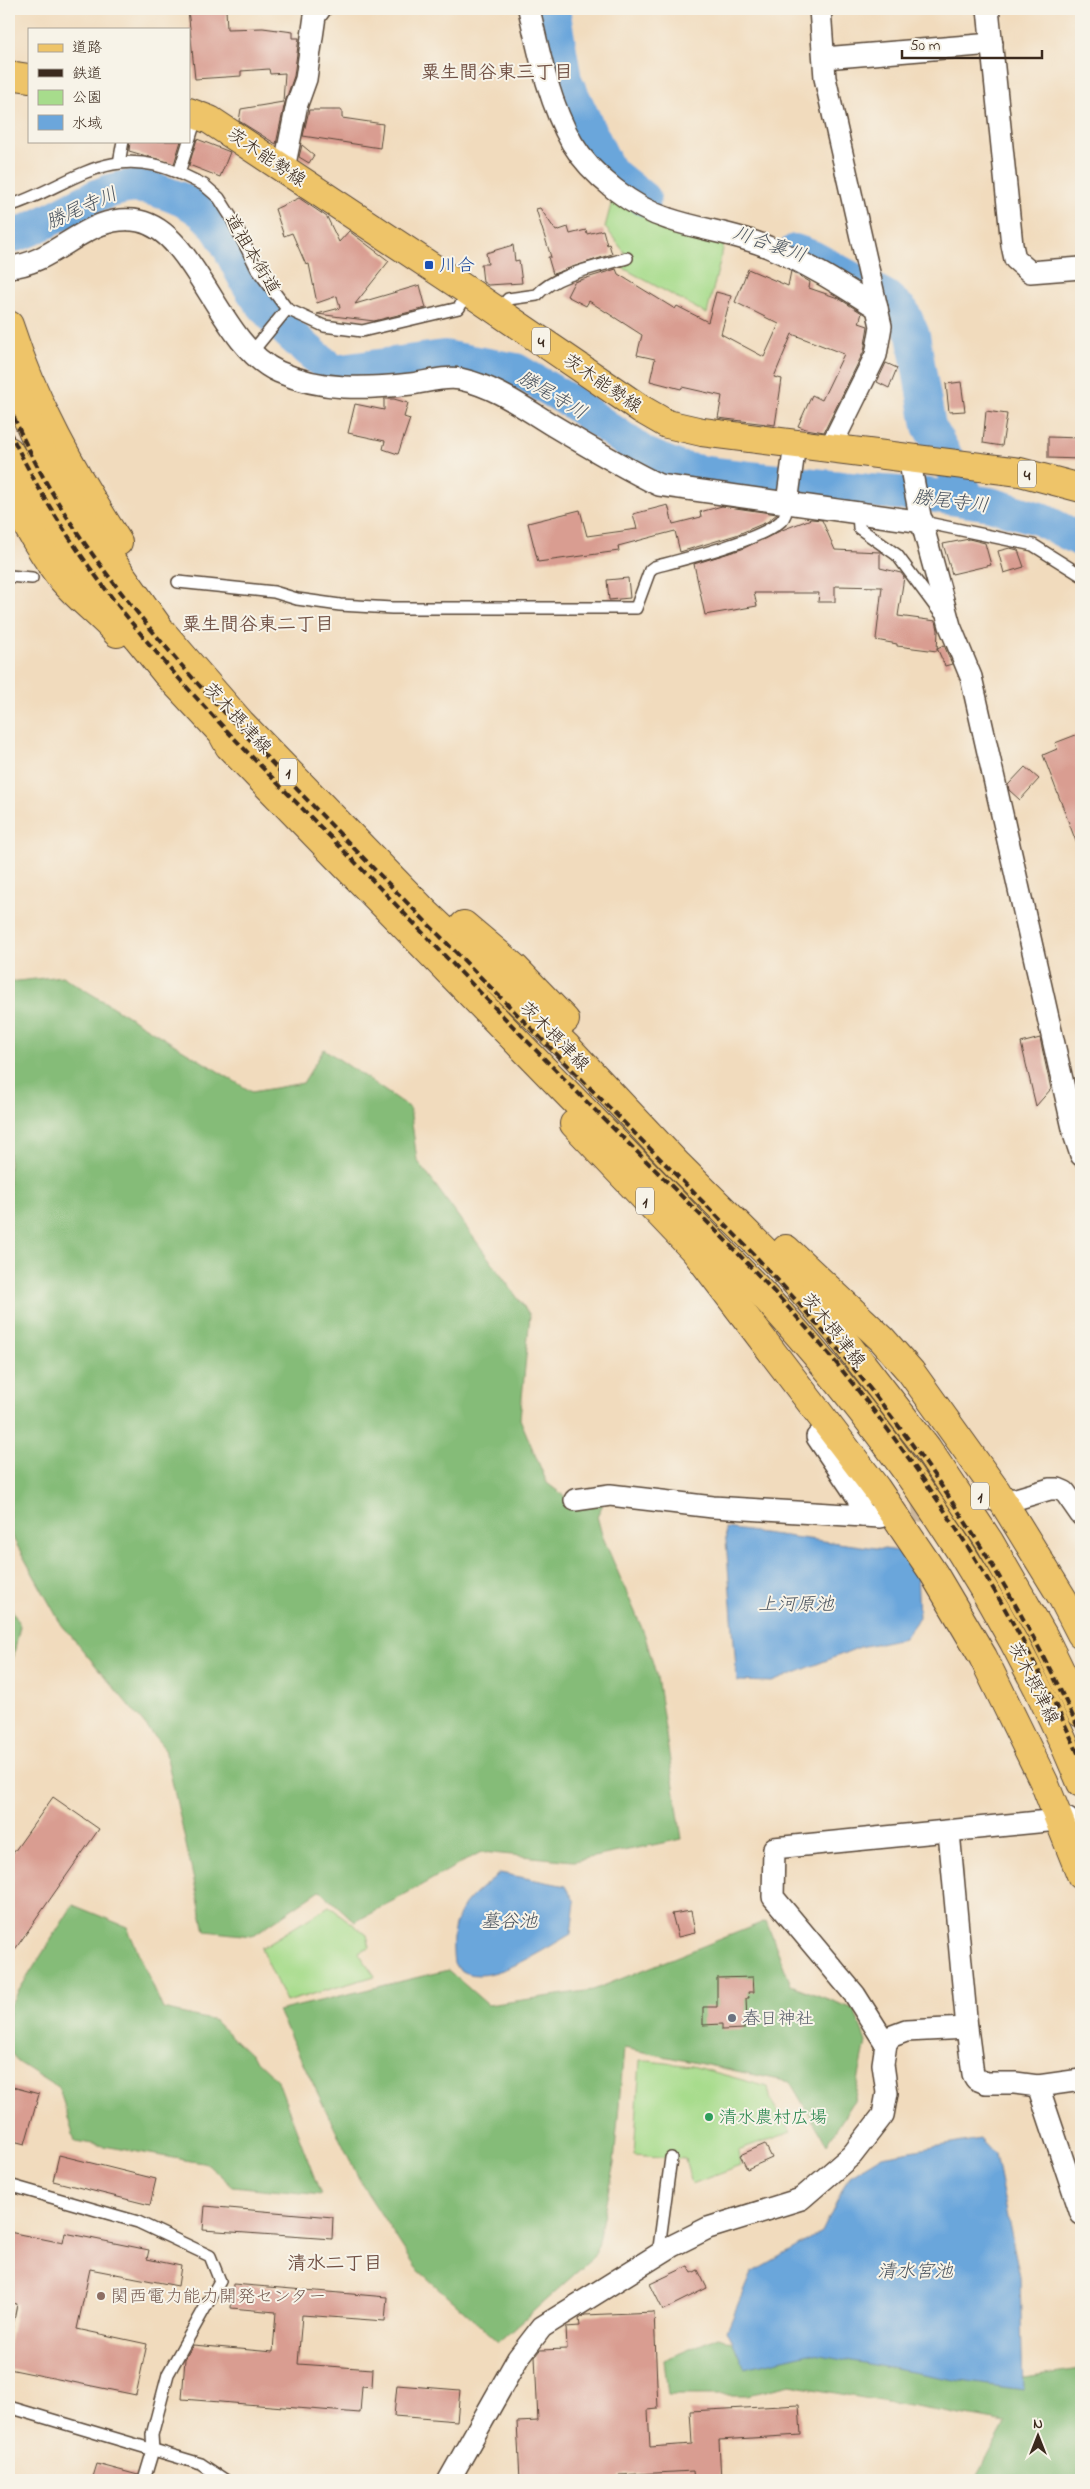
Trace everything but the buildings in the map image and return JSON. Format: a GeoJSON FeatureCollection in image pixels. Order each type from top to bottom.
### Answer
{"type":"FeatureCollection","features":[{"type":"Feature","properties":{"kind":"main road"},"geometry":{"type":"LineString","coordinates":[[9,75],[28,78]]}},
{"type":"Feature","properties":{"kind":"main road","name":"茨木能勢線"},"geometry":{"type":"LineString","coordinates":[[193,114],[210,120],[498,311],[641,409],[667,424],[702,432],[830,448],[918,463],[972,466],[1029,474],[1081,488]]}},
{"type":"Feature","properties":{"kind":"main road","name":"1"},"geometry":{"type":"LineString","coordinates":[[9,325],[23,366],[48,421],[81,483],[113,534],[164,608],[248,704],[466,928],[515,968],[853,1319],[911,1372],[1063,1599],[1081,1634]]}},
{"type":"Feature","properties":{"kind":"main road","name":"茨木摂津線"},"geometry":{"type":"LineString","coordinates":[[9,378],[42,452],[69,501],[162,632],[240,723],[422,908],[567,1047],[678,1165],[789,1275],[839,1334],[926,1448],[989,1541],[1044,1637],[1081,1713]]}},
{"type":"Feature","properties":{"kind":"main road","name":"茨木摂津線"},"geometry":{"type":"LineString","coordinates":[[9,451],[48,516],[104,595],[166,673],[222,732],[229,746],[678,1206],[811,1349],[864,1413],[921,1490],[996,1610],[1041,1696],[1081,1783]]}},
{"type":"Feature","properties":{"kind":"main road"},"geometry":{"type":"LineString","coordinates":[[9,493],[61,577],[92,611],[104,619],[214,738],[229,746]]}},
{"type":"Feature","properties":{"kind":"main road","name":"1"},"geometry":{"type":"LineString","coordinates":[[92,611],[150,682],[208,746],[540,1087],[600,1154],[695,1251],[792,1360],[812,1404],[830,1425],[876,1488],[963,1621],[1064,1820],[1081,1875]]}},
{"type":"Feature","properties":{"kind":"main road","name":"1"},"geometry":{"type":"LineString","coordinates":[[392,851],[424,894],[498,981]]}},
{"type":"Feature","properties":{"kind":"main road","name":"1"},"geometry":{"type":"LineString","coordinates":[[853,1319],[956,1461],[1011,1544],[1081,1678]]}},
{"type":"Feature","properties":{"kind":"main road","name":"1"},"geometry":{"type":"LineString","coordinates":[[812,1404],[823,1396],[827,1396],[834,1403],[901,1494],[997,1640],[1041,1696]]}},
{"type":"Feature","properties":{"kind":"street"},"geometry":{"type":"LineString","coordinates":[[284,169],[297,104],[306,79],[315,16],[320,9]]}},
{"type":"Feature","properties":{"kind":"street"},"geometry":{"type":"LineString","coordinates":[[529,9],[540,56],[555,103],[572,143],[597,175],[629,199],[667,219],[718,231],[766,246],[816,269],[876,305]]}},
{"type":"Feature","properties":{"kind":"street"},"geometry":{"type":"LineString","coordinates":[[820,9],[825,78],[881,326],[876,355],[830,448]]}},
{"type":"Feature","properties":{"kind":"street"},"geometry":{"type":"LineString","coordinates":[[988,9],[1015,259],[1030,272],[1081,268]]}},
{"type":"Feature","properties":{"kind":"street"},"geometry":{"type":"LineString","coordinates":[[824,58],[992,44]]}},
{"type":"Feature","properties":{"kind":"street"},"geometry":{"type":"LineString","coordinates":[[9,267],[40,257],[77,235],[108,222],[123,219],[154,226],[166,233],[181,250],[225,319],[252,352],[278,372],[323,385],[367,389],[457,378],[490,387],[622,467],[659,485],[858,514],[921,519]]}},
{"type":"Feature","properties":{"kind":"street"},"geometry":{"type":"LineString","coordinates":[[787,503],[795,444]]}},
{"type":"Feature","properties":{"kind":"street"},"geometry":{"type":"LineString","coordinates":[[918,463],[921,519],[950,626],[971,677],[1072,1085],[1075,1137],[1081,1155]]}},
{"type":"Feature","properties":{"kind":"street"},"geometry":{"type":"LineString","coordinates":[[575,1500],[610,1496],[713,1507],[871,1517],[817,1436],[830,1425]]}},
{"type":"Feature","properties":{"kind":"street"},"geometry":{"type":"LineString","coordinates":[[998,1500],[1058,1489],[1065,1492],[1081,1515]]}},
{"type":"Feature","properties":{"kind":"street"},"geometry":{"type":"LineString","coordinates":[[886,2044],[855,1995],[773,1897],[774,1848],[1064,1820]]}},
{"type":"Feature","properties":{"kind":"street"},"geometry":{"type":"LineString","coordinates":[[949,1832],[971,2068],[976,2078],[986,2084],[1014,2083],[1038,2086],[1081,2080]]}},
{"type":"Feature","properties":{"kind":"street"},"geometry":{"type":"LineString","coordinates":[[449,2480],[518,2358],[542,2327],[658,2255],[708,2228],[801,2198],[852,2156],[883,2115],[887,2093],[883,2064],[886,2044],[890,2037],[899,2032],[967,2028]]}},
{"type":"Feature","properties":{"kind":"street"},"geometry":{"type":"LineString","coordinates":[[1038,2086],[1081,2214]]}},
{"type":"Feature","properties":{"kind":"lane"},"geometry":{"type":"LineString","coordinates":[[190,127],[193,114]]}},
{"type":"Feature","properties":{"kind":"lane"},"geometry":{"type":"LineString","coordinates":[[119,163],[123,142]]}},
{"type":"Feature","properties":{"kind":"lane"},"geometry":{"type":"LineString","coordinates":[[179,173],[186,142]]}},
{"type":"Feature","properties":{"kind":"lane","name":"道祖本街道"},"geometry":{"type":"LineString","coordinates":[[9,206],[35,196],[78,174],[119,163],[152,165],[179,173],[204,185],[218,198],[231,217],[257,269],[286,309],[324,326],[362,331],[459,308],[468,291]]}},
{"type":"Feature","properties":{"kind":"lane"},"geometry":{"type":"LineString","coordinates":[[498,311],[508,299],[537,295],[544,287],[561,279],[627,258]]}},
{"type":"Feature","properties":{"kind":"lane"},"geometry":{"type":"LineString","coordinates":[[252,352],[286,309]]}},
{"type":"Feature","properties":{"kind":"lane"},"geometry":{"type":"LineString","coordinates":[[178,582],[274,592],[296,599],[340,605],[392,608],[636,608],[650,570],[654,567],[734,544],[762,531],[781,521],[786,512],[787,503]]}},
{"type":"Feature","properties":{"kind":"lane"},"geometry":{"type":"LineString","coordinates":[[858,514],[859,528],[897,555],[950,626]]}},
{"type":"Feature","properties":{"kind":"lane"},"geometry":{"type":"LineString","coordinates":[[921,519],[1033,545],[1081,575]]}},
{"type":"Feature","properties":{"kind":"lane"},"geometry":{"type":"LineString","coordinates":[[9,576],[32,578]]}},
{"type":"Feature","properties":{"kind":"lane"},"geometry":{"type":"LineString","coordinates":[[658,2255],[671,2158]]}},
{"type":"Feature","properties":{"kind":"lane"},"geometry":{"type":"LineString","coordinates":[[9,2185],[138,2222],[210,2256],[220,2281],[168,2374],[152,2435],[153,2450],[144,2480]]}},
{"type":"Feature","properties":{"kind":"lane"},"geometry":{"type":"LineString","coordinates":[[9,2407],[201,2464],[225,2480]]}},
{"type":"Feature","properties":{"kind":"green space"},"geometry":{"type":"Polygon","coordinates":[[[613,197],[725,241],[707,314],[623,268],[625,253],[605,227],[613,197]]]}},
{"type":"Feature","properties":{"kind":"green space"},"geometry":{"type":"Polygon","coordinates":[[[62,976],[252,1092],[303,1083],[324,1049],[410,1108],[417,1160],[530,1315],[520,1419],[547,1483],[572,1502],[603,1504],[597,1516],[602,1535],[644,1633],[657,1677],[682,1839],[574,1861],[481,1852],[355,1922],[320,1890],[252,1936],[205,1931],[165,1749],[61,1624],[9,1531],[9,982],[62,976]]]}},
{"type":"Feature","properties":{"kind":"green space"},"geometry":{"type":"Polygon","coordinates":[[[9,1603],[20,1626],[9,1677],[9,1603]]]}},
{"type":"Feature","properties":{"kind":"green space"},"geometry":{"type":"Polygon","coordinates":[[[73,1905],[127,1927],[163,2009],[215,2021],[278,2081],[321,2195],[232,2186],[208,2164],[75,2141],[59,2088],[18,2062],[9,2050],[9,2006],[73,1905]]]}},
{"type":"Feature","properties":{"kind":"green space"},"geometry":{"type":"Polygon","coordinates":[[[329,1906],[367,1935],[370,1947],[358,1952],[375,1976],[286,2002],[261,1948],[329,1906]]]}},
{"type":"Feature","properties":{"kind":"green space"},"geometry":{"type":"Polygon","coordinates":[[[766,1921],[791,1985],[854,2009],[866,2042],[854,2101],[827,2144],[790,2082],[624,2048],[614,2163],[595,2256],[499,2342],[416,2268],[362,2185],[278,2011],[448,1970],[488,2005],[593,1990],[766,1921]]]}},
{"type":"Feature","properties":{"kind":"green space","name":"清水農村広場"},"geometry":{"type":"Polygon","coordinates":[[[640,2060],[692,2066],[768,2087],[771,2101],[791,2132],[738,2151],[740,2166],[692,2184],[685,2159],[634,2155],[640,2060]]]}},
{"type":"Feature","properties":{"kind":"green space"},"geometry":{"type":"Polygon","coordinates":[[[718,2337],[752,2350],[813,2344],[1024,2377],[1081,2369],[1081,2480],[975,2480],[1006,2423],[790,2385],[747,2395],[668,2395],[664,2360],[718,2337]]]}},
{"type":"Feature","properties":{"kind":"water","name":"上河原池"},"geometry":{"type":"Polygon","coordinates":[[[725,1528],[899,1551],[917,1571],[919,1618],[904,1638],[860,1647],[772,1682],[737,1681],[725,1528]]]}},
{"type":"Feature","properties":{"kind":"water","name":"墓谷池"},"geometry":{"type":"Polygon","coordinates":[[[500,1873],[566,1886],[575,1902],[571,1934],[506,1969],[478,1975],[462,1971],[454,1964],[453,1933],[456,1921],[461,1911],[476,1893],[500,1873]]]}},
{"type":"Feature","properties":{"kind":"water","name":"清水宮池"},"geometry":{"type":"Polygon","coordinates":[[[980,2139],[995,2155],[1020,2277],[1023,2390],[954,2380],[809,2353],[745,2368],[727,2330],[751,2273],[822,2232],[849,2176],[882,2156],[980,2139]]]}},
{"type":"Feature","properties":{"kind":"waterway","name":"川合裏川"},"geometry":{"type":"LineString","coordinates":[[553,9],[565,80],[609,171],[644,199]]}},
{"type":"Feature","properties":{"kind":"waterway","name":"勝尾寺川"},"geometry":{"type":"LineString","coordinates":[[9,237],[39,226],[97,196],[127,187],[153,189],[188,203],[203,213],[215,225],[258,299],[294,338],[334,372],[444,357],[516,370],[571,402],[645,454],[679,468],[706,473],[868,491],[929,495],[990,504],[1040,519],[1081,540]]}},
{"type":"Feature","properties":{"kind":"waterway","name":"川合裏川"},"geometry":{"type":"LineString","coordinates":[[795,251],[812,257],[886,297],[903,312],[913,335],[929,426],[964,489]]}},
{"type":"Feature","properties":{"kind":"tunnel"},"geometry":{"type":"LineString","coordinates":[[881,1517],[994,1500]]}},
{"type":"Feature","properties":{"kind":"railway"},"geometry":{"type":"LineString","coordinates":[[9,405],[45,481],[67,517],[116,586],[198,684],[346,841],[726,1225],[817,1325],[881,1402],[946,1492],[1005,1586],[1032,1634],[1081,1734]]}},
{"type":"Feature","properties":{"kind":"railway"},"geometry":{"type":"LineString","coordinates":[[9,430],[41,492],[77,550],[162,659],[255,760],[506,1019],[751,1267],[837,1364],[908,1457],[972,1554],[1030,1655],[1081,1760]]}},
{"type":"Feature","properties":{"kind":"place","name":"川合"},"geometry":{"type":"Point","coordinates":[429,265]}},
{"type":"Feature","properties":{"kind":"place","name":"春日神社"},"geometry":{"type":"Point","coordinates":[732,2018]}},
{"type":"Feature","properties":{"kind":"place","name":"清水農村広場"},"geometry":{"type":"Point","coordinates":[709,2117]}},
{"type":"Feature","properties":{"kind":"place","name":"関西電力能力開発センター"},"geometry":{"type":"Point","coordinates":[101,2296]}},
{"type":"Feature","properties":{"kind":"district","name":"粟生間谷東三丁目"},"geometry":{"type":"Point","coordinates":[497,71]}},
{"type":"Feature","properties":{"kind":"district","name":"粟生間谷東二丁目"},"geometry":{"type":"Point","coordinates":[258,623]}},
{"type":"Feature","properties":{"kind":"district","name":"清水二丁目"},"geometry":{"type":"Point","coordinates":[335,2262]}}]}
